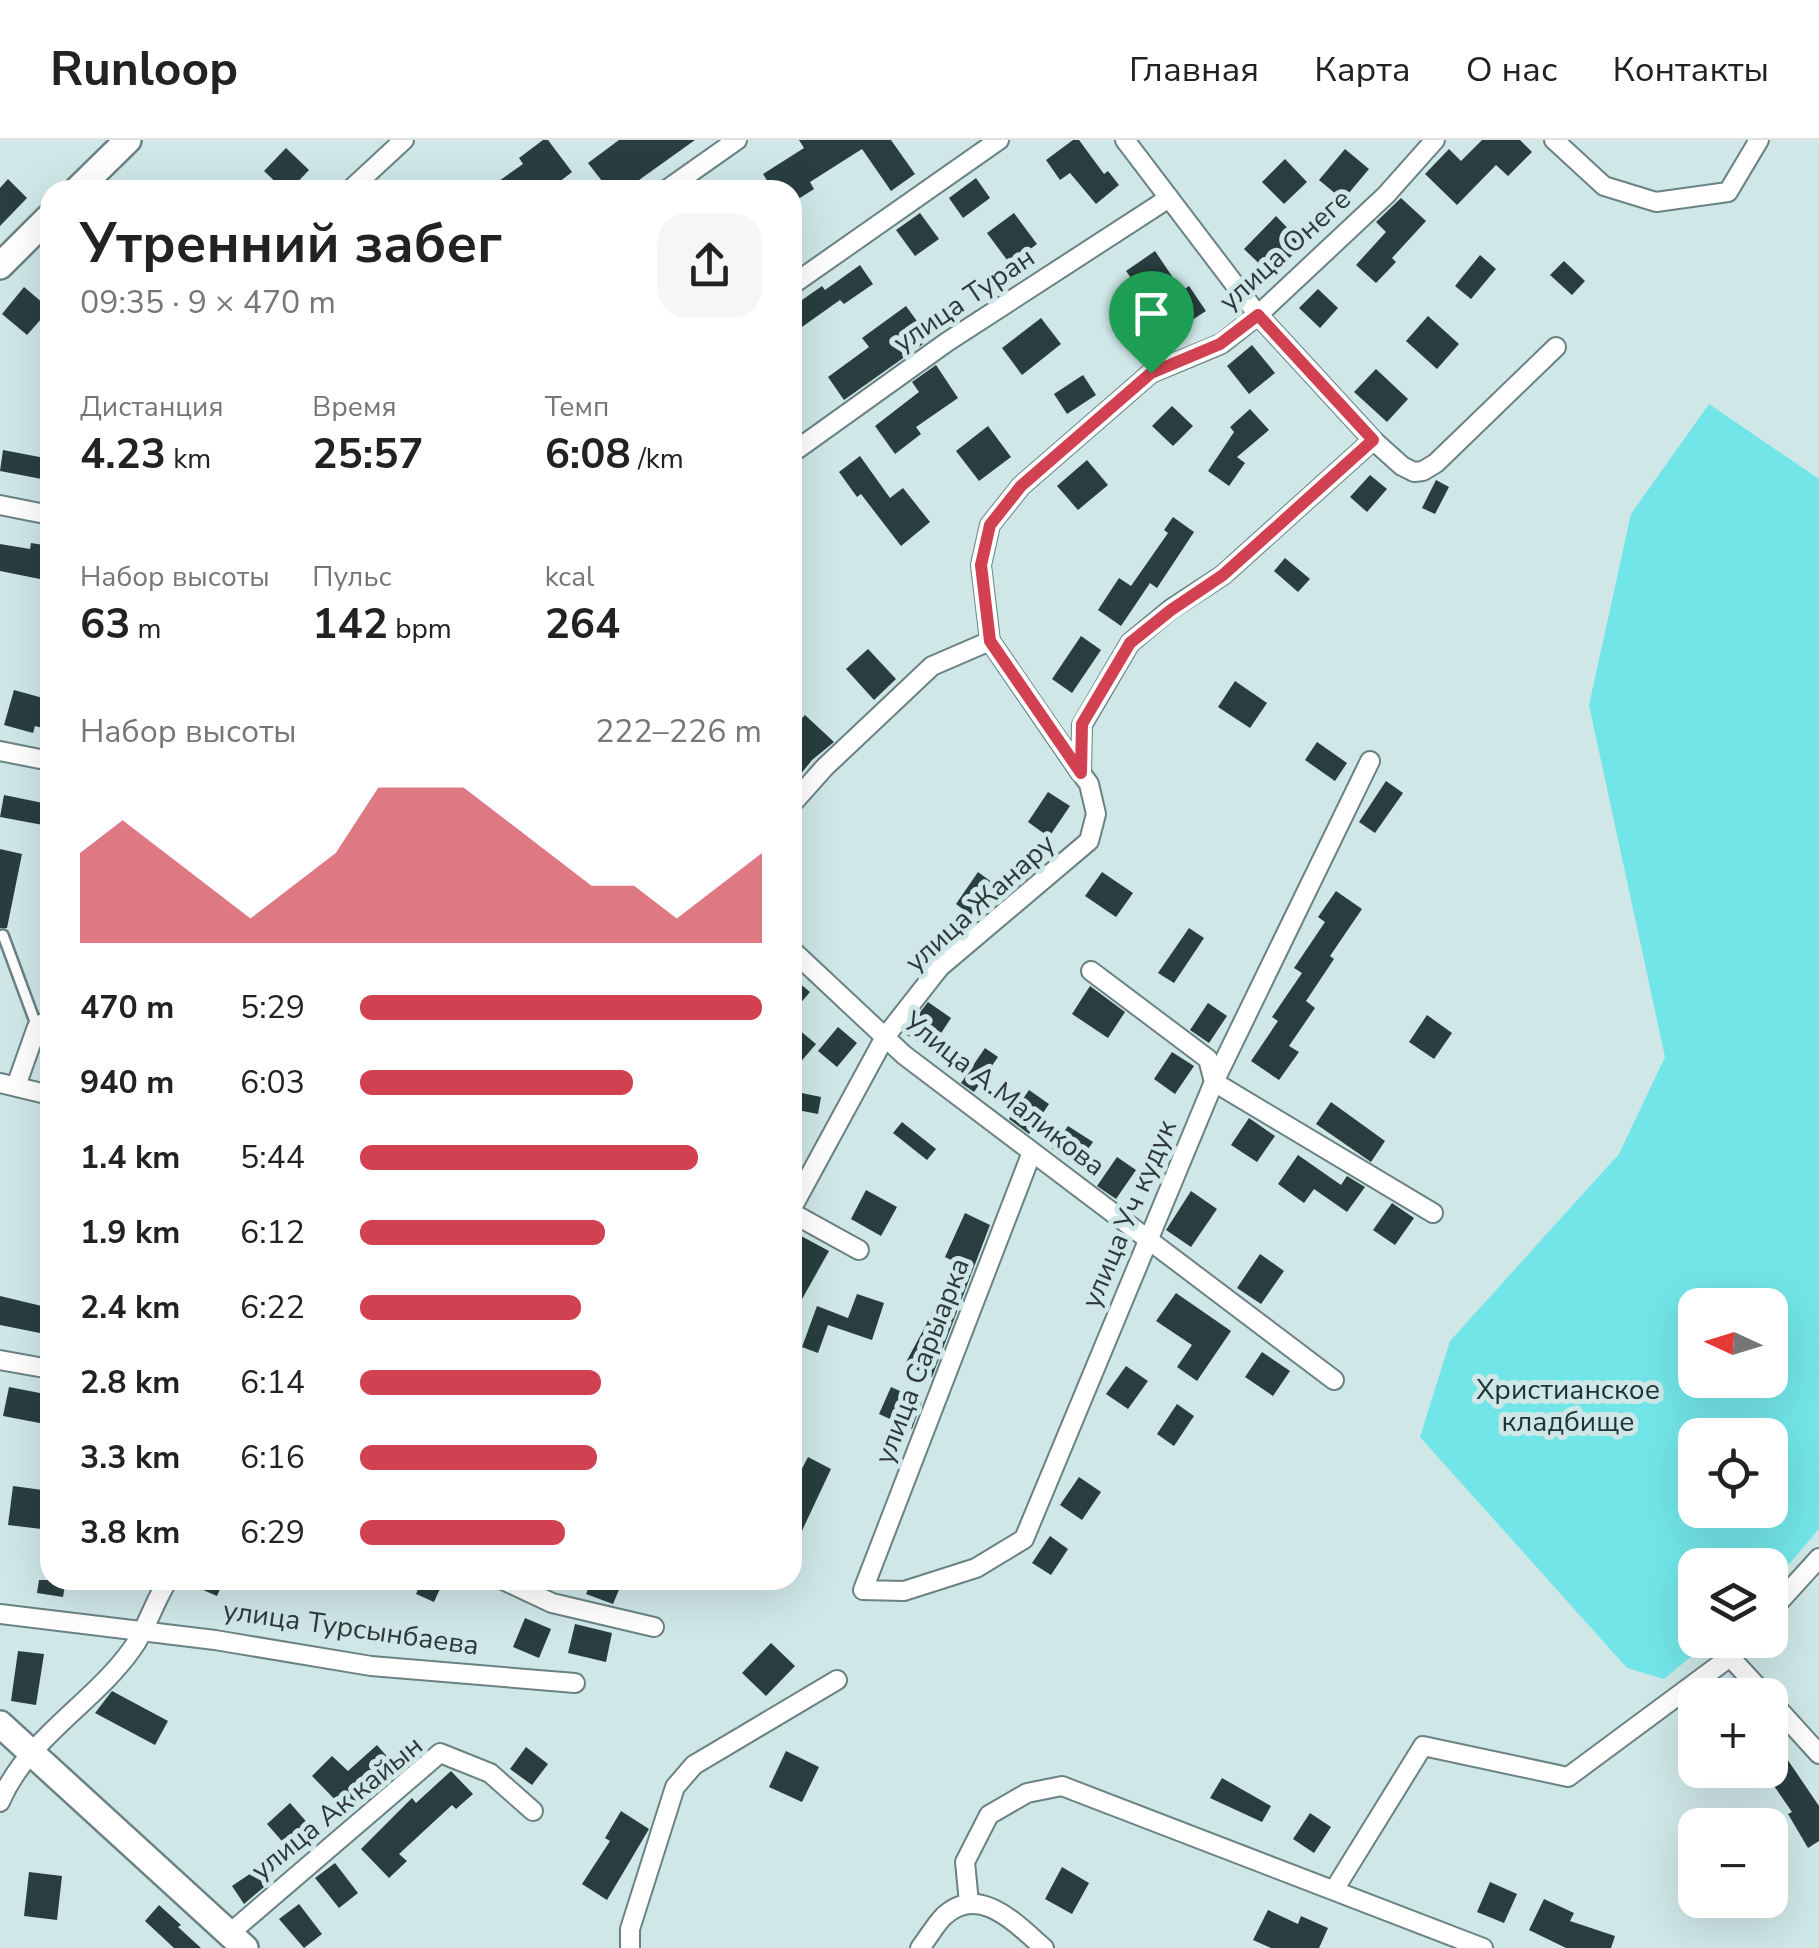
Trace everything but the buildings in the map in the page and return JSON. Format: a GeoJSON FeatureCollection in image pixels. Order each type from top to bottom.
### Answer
{"type":"FeatureCollection","features":[{"type":"Feature","properties":{"kind":"street"},"geometry":{"type":"LineString","coordinates":[[87,180],[128,140]]}},
{"type":"Feature","properties":{"kind":"street"},"geometry":{"type":"LineString","coordinates":[[360,180],[404,140]]}},
{"type":"Feature","properties":{"kind":"street"},"geometry":{"type":"LineString","coordinates":[[680,180],[737,140]]}},
{"type":"Feature","properties":{"kind":"street"},"geometry":{"type":"LineString","coordinates":[[802,279],[999,140]]}},
{"type":"Feature","properties":{"kind":"street"},"geometry":{"type":"LineString","coordinates":[[1125,140],[1258,315],[1373,440],[1414,472],[1423,471],[1556,347]]}},
{"type":"Feature","properties":{"kind":"street","name":"улица Онеге"},"geometry":{"type":"LineString","coordinates":[[990,641],[981,565],[990,525],[1021,486],[1151,373],[1220,344],[1258,315],[1386,195],[1435,140]]}},
{"type":"Feature","properties":{"kind":"street"},"geometry":{"type":"LineString","coordinates":[[1554,140],[1604,186],[1656,202],[1728,192],[1759,140]]}},
{"type":"Feature","properties":{"kind":"street","name":"улица Туран"},"geometry":{"type":"LineString","coordinates":[[802,446],[947,342],[1169,198]]}},
{"type":"Feature","properties":{"kind":"street"},"geometry":{"type":"LineString","coordinates":[[0,266],[40,232]]}},
{"type":"Feature","properties":{"kind":"street","name":"улица Жанару"},"geometry":{"type":"LineString","coordinates":[[802,1191],[885,1037],[940,967],[1089,841],[1096,814],[1089,784],[1081,773],[1082,724],[1130,643],[1223,575],[1373,440]]}},
{"type":"Feature","properties":{"kind":"street"},"geometry":{"type":"LineString","coordinates":[[0,504],[40,513]]}},
{"type":"Feature","properties":{"kind":"street"},"geometry":{"type":"LineString","coordinates":[[802,793],[932,666],[990,641],[1081,773]]}},
{"type":"Feature","properties":{"kind":"street"},"geometry":{"type":"LineString","coordinates":[[0,751],[40,759]]}},
{"type":"Feature","properties":{"kind":"street","name":"улица Уч кудук"},"geometry":{"type":"LineString","coordinates":[[863,1590],[904,1591],[976,1568],[1024,1539],[1214,1082],[1370,761]]}},
{"type":"Feature","properties":{"kind":"street","name":"Улица А.Маликова"},"geometry":{"type":"LineString","coordinates":[[802,959],[904,1055],[1334,1380]]}},
{"type":"Feature","properties":{"kind":"street"},"geometry":{"type":"LineString","coordinates":[[1091,971],[1208,1059],[1214,1082],[1433,1213]]}},
{"type":"Feature","properties":{"kind":"street"},"geometry":{"type":"LineString","coordinates":[[40,1028],[8,1085],[40,1093]]}},
{"type":"Feature","properties":{"kind":"street","name":"улица Сарыарка"},"geometry":{"type":"LineString","coordinates":[[863,1590],[1032,1152]]}},
{"type":"Feature","properties":{"kind":"street"},"geometry":{"type":"LineString","coordinates":[[802,1216],[859,1250]]}},
{"type":"Feature","properties":{"kind":"street"},"geometry":{"type":"LineString","coordinates":[[0,1360],[40,1367]]}},
{"type":"Feature","properties":{"kind":"street"},"geometry":{"type":"LineString","coordinates":[[1788,1592],[1819,1558]]}},
{"type":"Feature","properties":{"kind":"street"},"geometry":{"type":"LineString","coordinates":[[0,1802],[6,1787],[32,1753],[134,1647],[163,1590]]}},
{"type":"Feature","properties":{"kind":"street"},"geometry":{"type":"LineString","coordinates":[[524,1590],[552,1603],[654,1626]]}},
{"type":"Feature","properties":{"kind":"street","name":"улица Турсынбаева"},"geometry":{"type":"LineString","coordinates":[[0,1614],[142,1630],[371,1666],[575,1684]]}},
{"type":"Feature","properties":{"kind":"street"},"geometry":{"type":"LineString","coordinates":[[1334,1890],[1423,1746],[1568,1776],[1729,1658]]}},
{"type":"Feature","properties":{"kind":"street"},"geometry":{"type":"LineString","coordinates":[[1731,1658],[1749,1678]]}},
{"type":"Feature","properties":{"kind":"street"},"geometry":{"type":"LineString","coordinates":[[630,1948],[630,1929],[676,1787],[694,1765],[837,1680]]}},
{"type":"Feature","properties":{"kind":"street"},"geometry":{"type":"LineString","coordinates":[[1788,1720],[1819,1754]]}},
{"type":"Feature","properties":{"kind":"street"},"geometry":{"type":"LineString","coordinates":[[0,1724],[237,1940]]}},
{"type":"Feature","properties":{"kind":"street","name":"улица Ак кайын"},"geometry":{"type":"LineString","coordinates":[[237,1940],[440,1753],[490,1773],[533,1811]]}},
{"type":"Feature","properties":{"kind":"street"},"geometry":{"type":"LineString","coordinates":[[969,1903],[965,1862],[989,1816],[1028,1793],[1062,1786],[1482,1948]]}},
{"type":"Feature","properties":{"kind":"street"},"geometry":{"type":"LineString","coordinates":[[920,1948],[945,1915],[969,1903],[999,1909],[1044,1948]]}},
{"type":"Feature","properties":{"kind":"lane"},"geometry":{"type":"LineString","coordinates":[[3,935],[40,1016]]}},
{"type":"Feature","properties":{"kind":"green space","name":"Христианское кладбище"},"geometry":{"type":"Polygon","coordinates":[[[1709,404],[1819,479],[1819,1529],[1788,1565],[1788,1548],[1678,1548],[1678,1658],[1689,1658],[1664,1679],[1627,1668],[1420,1437],[1450,1341],[1619,1154],[1665,1057],[1589,705],[1631,514],[1709,404]]]}},
{"type":"Feature","properties":{"kind":"route"},"geometry":{"type":"LineString","coordinates":[[1258,315],[1373,440],[1223,575],[1130,643],[1082,724],[1081,773],[990,641],[981,565],[990,525],[1021,486],[1151,373],[1220,344],[1258,315]]}}]}
